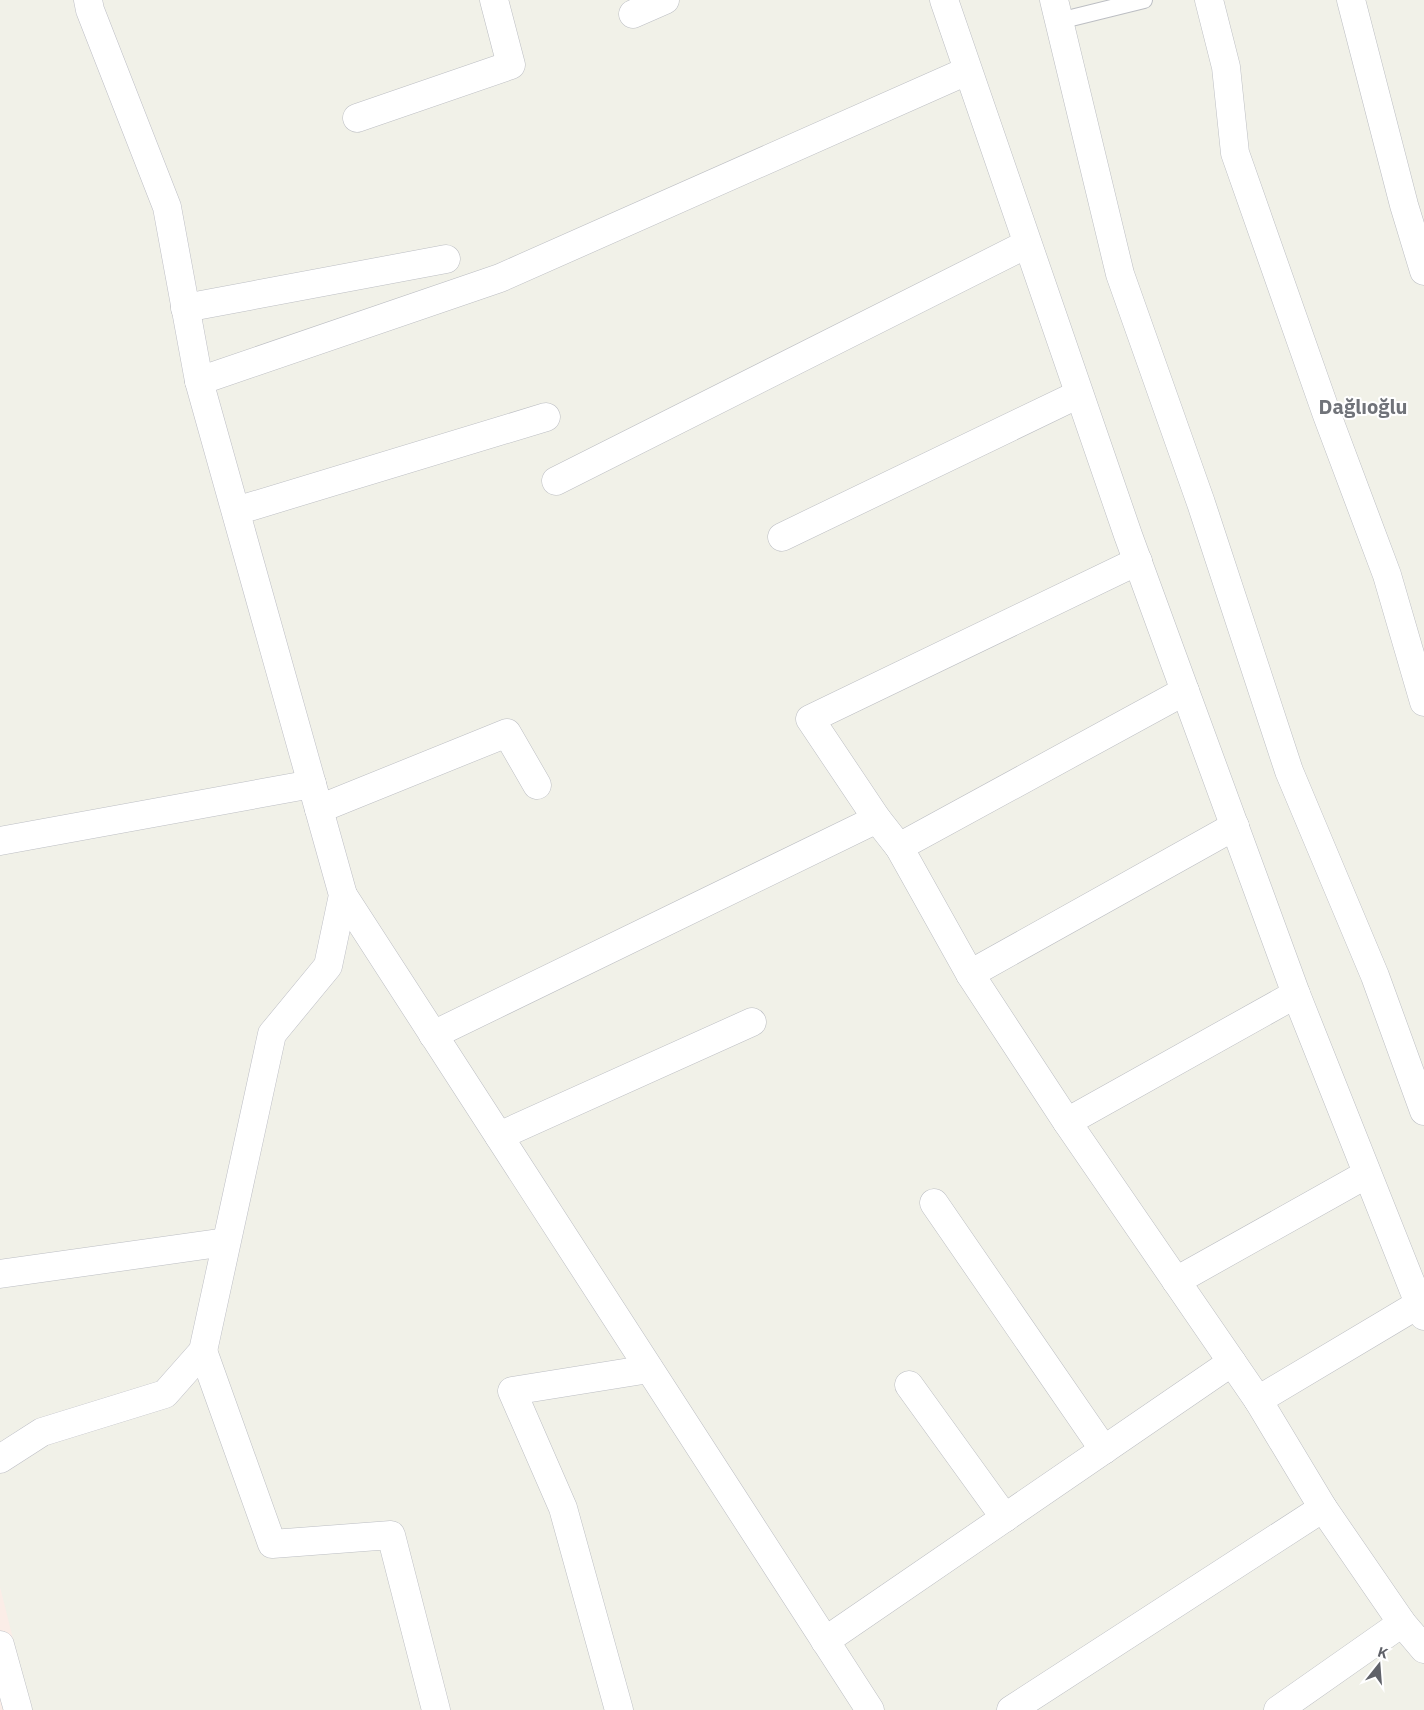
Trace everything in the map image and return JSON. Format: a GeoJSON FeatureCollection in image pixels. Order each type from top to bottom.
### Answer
{"type":"FeatureCollection","features":[{"type":"Feature","properties":{"kind":"street"},"geometry":{"type":"LineString","coordinates":[[88,0],[90,10],[167,207],[199,381],[342,895],[870,1710]]}},
{"type":"Feature","properties":{"kind":"street"},"geometry":{"type":"LineString","coordinates":[[357,118],[512,65],[494,0]]}},
{"type":"Feature","properties":{"kind":"street"},"geometry":{"type":"LineString","coordinates":[[633,14],[665,0]]}},
{"type":"Feature","properties":{"kind":"street"},"geometry":{"type":"LineString","coordinates":[[944,0],[1079,394],[1185,691],[1296,994],[1421,1310],[1258,1400]]}},
{"type":"Feature","properties":{"kind":"street"},"geometry":{"type":"LineString","coordinates":[[1209,0],[1226,68],[1235,153],[1326,415],[1387,574],[1424,702]]}},
{"type":"Feature","properties":{"kind":"street"},"geometry":{"type":"LineString","coordinates":[[1352,0],[1414,202],[1424,270]]}},
{"type":"Feature","properties":{"kind":"street"},"geometry":{"type":"LineString","coordinates":[[1057,11],[1120,274],[1201,503],[1289,770],[1375,976],[1424,1111]]}},
{"type":"Feature","properties":{"kind":"street"},"geometry":{"type":"LineString","coordinates":[[199,381],[500,278],[967,71]]}},
{"type":"Feature","properties":{"kind":"street"},"geometry":{"type":"LineString","coordinates":[[556,481],[1027,244]]}},
{"type":"Feature","properties":{"kind":"street"},"geometry":{"type":"LineString","coordinates":[[185,308],[446,260]]}},
{"type":"Feature","properties":{"kind":"street"},"geometry":{"type":"LineString","coordinates":[[782,537],[1079,394]]}},
{"type":"Feature","properties":{"kind":"street"},"geometry":{"type":"LineString","coordinates":[[236,511],[546,417]]}},
{"type":"Feature","properties":{"kind":"street"},"geometry":{"type":"LineString","coordinates":[[1138,561],[810,719],[877,818],[899,847],[970,974],[1067,1122],[1258,1400],[1323,1508],[1402,1623],[1424,1649]]}},
{"type":"Feature","properties":{"kind":"street"},"geometry":{"type":"LineString","coordinates":[[899,847],[1185,691]]}},
{"type":"Feature","properties":{"kind":"street"},"geometry":{"type":"LineString","coordinates":[[319,809],[507,733],[537,785]]}},
{"type":"Feature","properties":{"kind":"street"},"geometry":{"type":"LineString","coordinates":[[0,841],[312,784]]}},
{"type":"Feature","properties":{"kind":"street"},"geometry":{"type":"LineString","coordinates":[[433,1035],[877,818]]}},
{"type":"Feature","properties":{"kind":"street"},"geometry":{"type":"LineString","coordinates":[[970,974],[1235,826]]}},
{"type":"Feature","properties":{"kind":"street"},"geometry":{"type":"LineString","coordinates":[[0,1459],[42,1432],[165,1394],[203,1351],[272,1034],[328,966],[342,895]]}},
{"type":"Feature","properties":{"kind":"street"},"geometry":{"type":"LineString","coordinates":[[1067,1122],[1296,994]]}},
{"type":"Feature","properties":{"kind":"street"},"geometry":{"type":"LineString","coordinates":[[499,1136],[752,1022]]}},
{"type":"Feature","properties":{"kind":"street"},"geometry":{"type":"LineString","coordinates":[[1176,1281],[1367,1174]]}},
{"type":"Feature","properties":{"kind":"street"},"geometry":{"type":"LineString","coordinates":[[934,1203],[1104,1450]]}},
{"type":"Feature","properties":{"kind":"street"},"geometry":{"type":"LineString","coordinates":[[0,1274],[226,1242]]}},
{"type":"Feature","properties":{"kind":"street"},"geometry":{"type":"LineString","coordinates":[[203,1351],[272,1544],[392,1534],[436,1710]]}},
{"type":"Feature","properties":{"kind":"street"},"geometry":{"type":"LineString","coordinates":[[825,1641],[1232,1362]]}},
{"type":"Feature","properties":{"kind":"street"},"geometry":{"type":"LineString","coordinates":[[619,1710],[563,1508],[512,1390],[649,1368]]}},
{"type":"Feature","properties":{"kind":"street"},"geometry":{"type":"LineString","coordinates":[[909,1384],[1005,1518]]}},
{"type":"Feature","properties":{"kind":"street"},"geometry":{"type":"LineString","coordinates":[[1011,1710],[1323,1508]]}},
{"type":"Feature","properties":{"kind":"street"},"geometry":{"type":"LineString","coordinates":[[1278,1710],[1402,1623]]}},
{"type":"Feature","properties":{"kind":"street"},"geometry":{"type":"LineString","coordinates":[[0,1645],[18,1710]]}},
{"type":"Feature","properties":{"kind":"lane"},"geometry":{"type":"LineString","coordinates":[[1057,11],[1144,0]]}},
{"type":"Feature","properties":{"kind":"shaded area"},"geometry":{"type":"Polygon","coordinates":[[[0,1587],[31,1710],[0,1710],[0,1587]]]}},
{"type":"Feature","properties":{"kind":"district","name":"Dağlıoğlu"},"geometry":{"type":"Point","coordinates":[1363,407]}}]}
